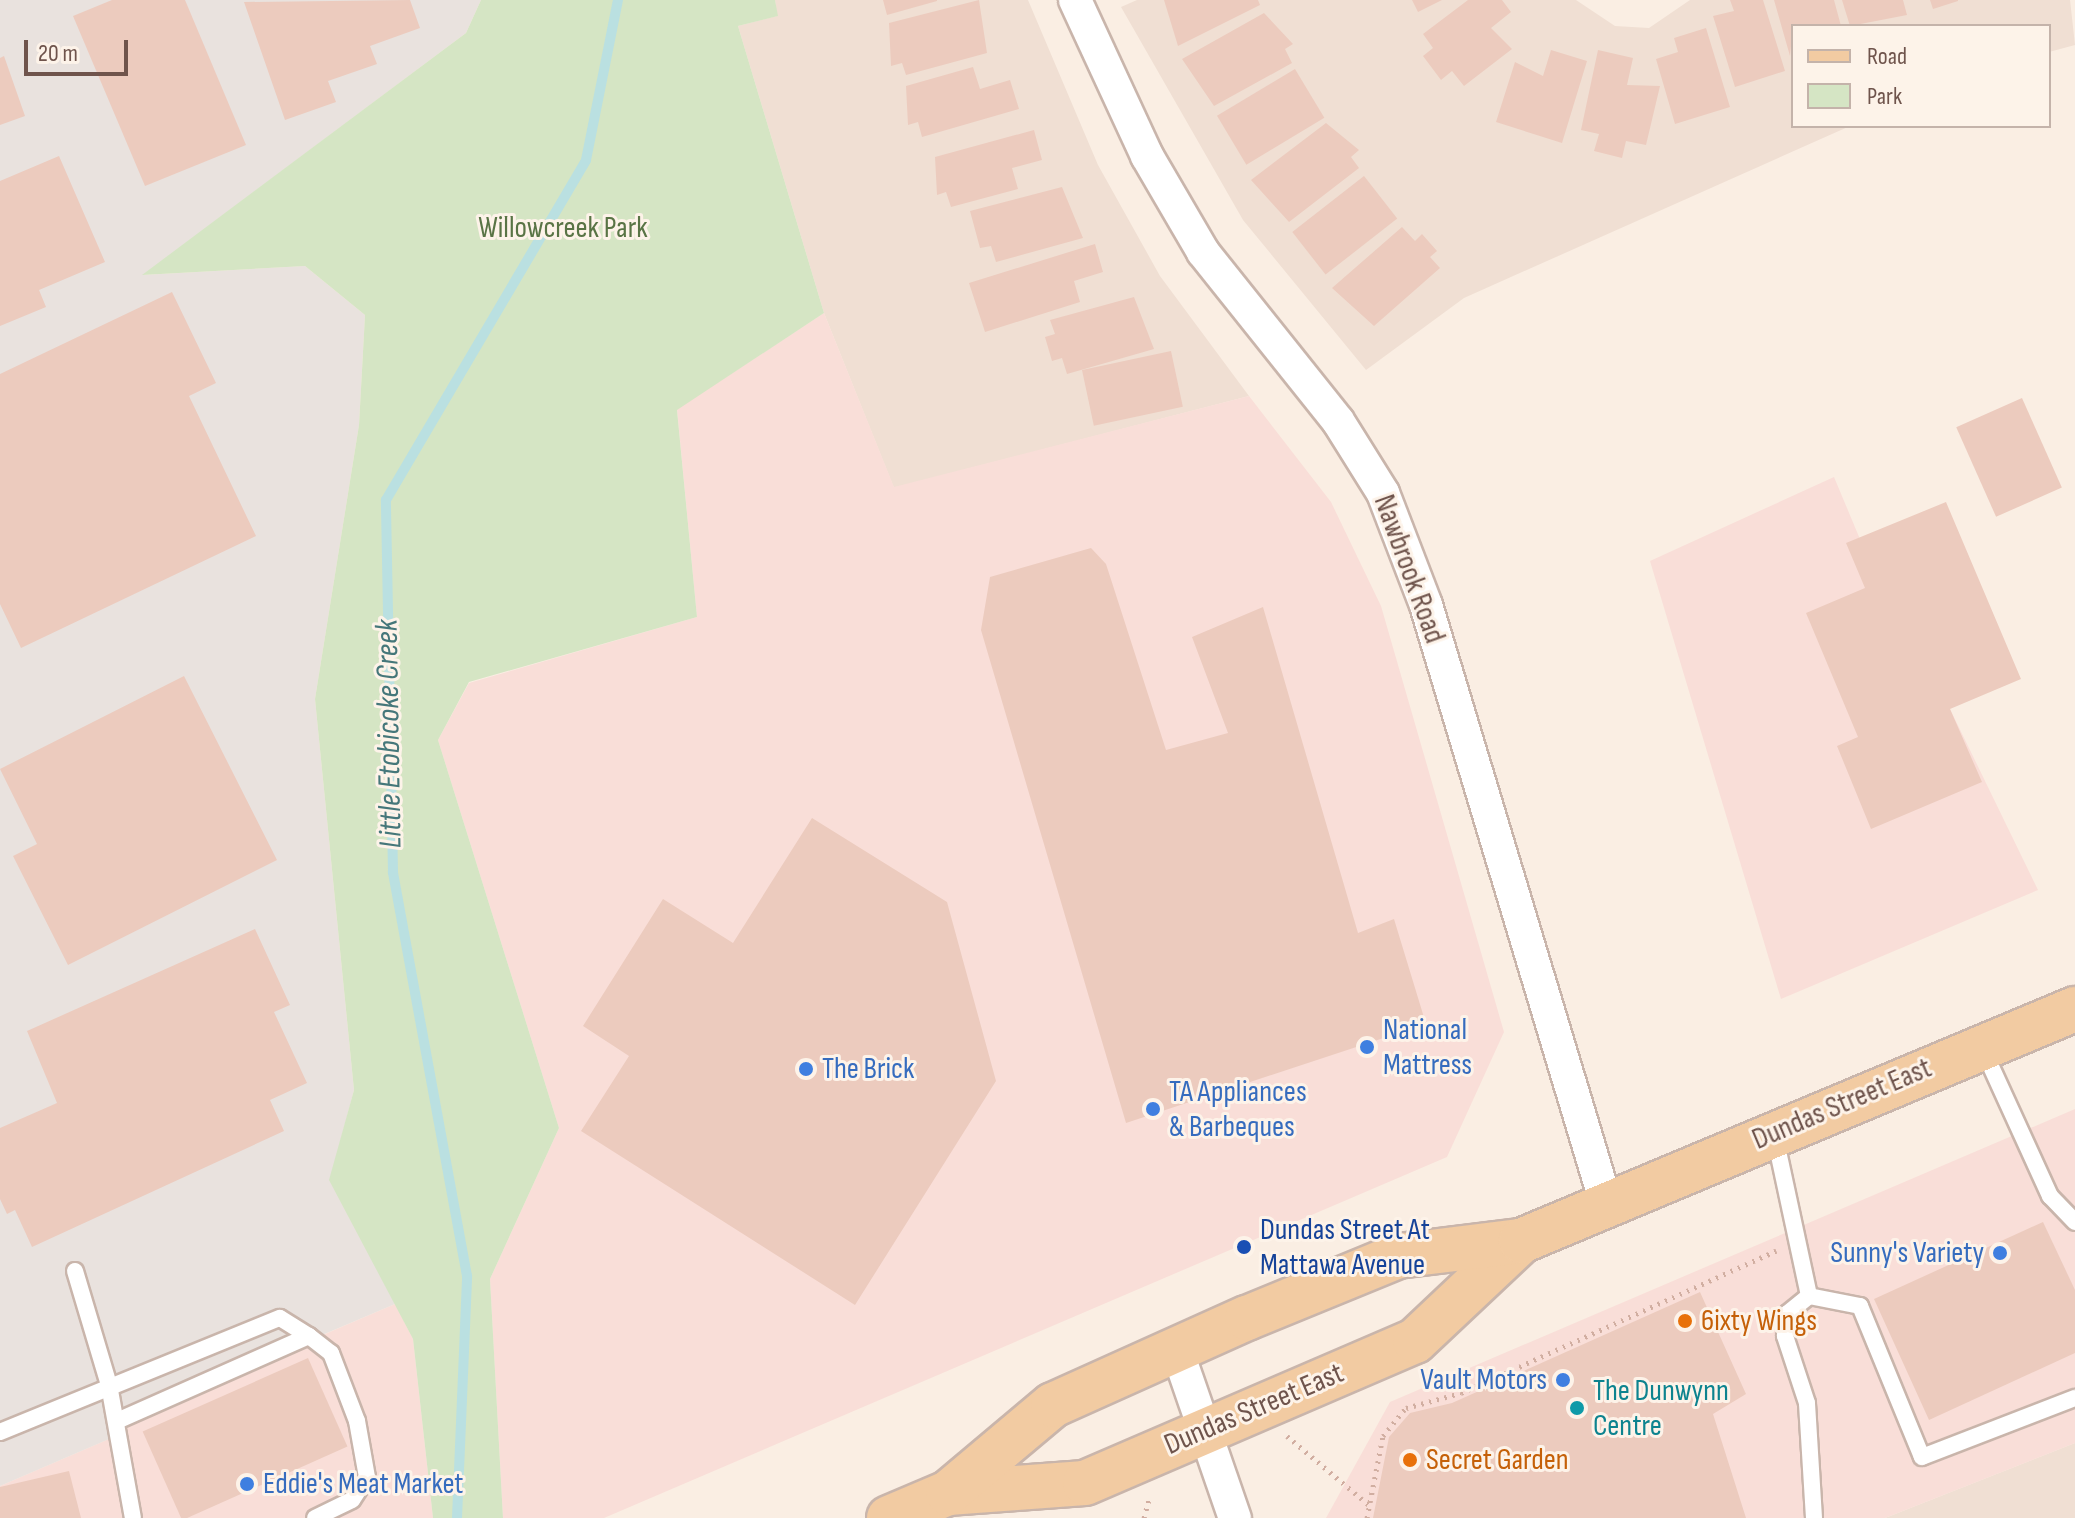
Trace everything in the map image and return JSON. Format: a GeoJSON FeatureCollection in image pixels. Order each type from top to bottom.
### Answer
{"type":"FeatureCollection","features":[{"type":"Feature","properties":{"kind":"main road","name":"Dundas Street East"},"geometry":{"type":"LineString","coordinates":[[889,1518],[948,1493],[1053,1405],[1177,1350],[1398,1256],[1521,1241],[2075,1009]]}},
{"type":"Feature","properties":{"kind":"main road","name":"Dundas Street East"},"geometry":{"type":"LineString","coordinates":[[948,1493],[1085,1483],[1415,1341],[1521,1241]]}},
{"type":"Feature","properties":{"kind":"street","name":"Nawbrook Road"},"geometry":{"type":"LineString","coordinates":[[1075,0],[1147,156],[1203,252],[1338,421],[1383,493],[1426,605],[1606,1203]]}},
{"type":"Feature","properties":{"kind":"street"},"geometry":{"type":"LineString","coordinates":[[1177,1350],[1235,1518]]}},
{"type":"Feature","properties":{"kind":"lane"},"geometry":{"type":"LineString","coordinates":[[1982,1047],[2050,1196],[2075,1222]]}},
{"type":"Feature","properties":{"kind":"lane"},"geometry":{"type":"LineString","coordinates":[[1774,1134],[1809,1296]]}},
{"type":"Feature","properties":{"kind":"lane"},"geometry":{"type":"LineString","coordinates":[[75,1271],[109,1385],[133,1518]]}},
{"type":"Feature","properties":{"kind":"lane"},"geometry":{"type":"LineString","coordinates":[[1809,1296],[1860,1306],[1922,1457],[2075,1398]]}},
{"type":"Feature","properties":{"kind":"lane"},"geometry":{"type":"LineString","coordinates":[[1809,1296],[1788,1313],[1785,1336],[1807,1403],[1814,1518]]}},
{"type":"Feature","properties":{"kind":"lane"},"geometry":{"type":"LineString","coordinates":[[0,1432],[109,1385],[280,1318],[331,1353],[357,1421],[367,1477],[352,1500],[315,1518]]}},
{"type":"Feature","properties":{"kind":"lane"},"geometry":{"type":"LineString","coordinates":[[117,1421],[309,1336]]}},
{"type":"Feature","properties":{"kind":"path"},"geometry":{"type":"LineString","coordinates":[[1367,1518],[1383,1436],[1406,1408],[1461,1393],[1797,1242]]}},
{"type":"Feature","properties":{"kind":"path"},"geometry":{"type":"LineString","coordinates":[[1282,1434],[1369,1505]]}},
{"type":"Feature","properties":{"kind":"path"},"geometry":{"type":"LineString","coordinates":[[1144,1518],[1151,1495]]}},
{"type":"Feature","properties":{"kind":"shaded area"},"geometry":{"type":"Polygon","coordinates":[[[0,0],[481,0],[466,33],[143,275],[305,266],[365,315],[359,425],[315,699],[354,1090],[330,1180],[395,1304],[115,1423],[116,1436],[0,1486],[0,0]]]}},
{"type":"Feature","properties":{"kind":"shaded area"},"geometry":{"type":"Polygon","coordinates":[[[775,0],[1028,0],[1098,165],[1160,276],[1249,396],[894,488],[824,313],[738,26],[777,16],[775,0]]]}},
{"type":"Feature","properties":{"kind":"shaded area"},"geometry":{"type":"Polygon","coordinates":[[[1137,0],[1576,0],[1615,26],[1649,28],[1690,0],[2070,0],[2075,45],[2051,51],[2051,24],[1791,24],[1791,128],[1846,128],[1464,298],[1366,370],[1243,220],[1121,7],[1137,0]]]}},
{"type":"Feature","properties":{"kind":"shaded area"},"geometry":{"type":"Polygon","coordinates":[[[824,313],[894,487],[1249,396],[1331,502],[1381,606],[1504,1032],[1447,1157],[604,1518],[503,1518],[490,1279],[559,1128],[438,740],[469,683],[697,617],[677,409],[824,313]]]}},
{"type":"Feature","properties":{"kind":"shaded area"},"geometry":{"type":"Polygon","coordinates":[[[1834,477],[1944,740],[1950,709],[2038,890],[1781,999],[1650,561],[1834,477]]]}},
{"type":"Feature","properties":{"kind":"shaded area"},"geometry":{"type":"Polygon","coordinates":[[[2075,1109],[2075,1443],[1885,1518],[1326,1518],[1390,1402],[2075,1109]]]}},
{"type":"Feature","properties":{"kind":"shaded area"},"geometry":{"type":"Polygon","coordinates":[[[395,1304],[413,1339],[433,1518],[0,1518],[0,1486],[116,1436],[115,1424],[395,1304]]]}},
{"type":"Feature","properties":{"kind":"shaded area"},"geometry":{"type":"Polygon","coordinates":[[[2075,1443],[2075,1518],[1885,1518],[2075,1443]]]}},
{"type":"Feature","properties":{"kind":"green space","name":"Willowcreek Park"},"geometry":{"type":"Polygon","coordinates":[[[481,0],[775,0],[778,16],[738,26],[824,313],[677,410],[697,617],[469,682],[438,740],[559,1128],[490,1279],[503,1518],[433,1518],[413,1339],[329,1180],[354,1090],[315,699],[359,425],[365,315],[305,266],[142,275],[466,33],[481,0]]]}},
{"type":"Feature","properties":{"kind":"building"},"geometry":{"type":"Polygon","coordinates":[[[112,0],[185,0],[246,145],[145,186],[73,16],[112,0]]]}},
{"type":"Feature","properties":{"kind":"building"},"geometry":{"type":"Polygon","coordinates":[[[410,0],[420,28],[370,46],[377,64],[328,81],[336,102],[285,120],[244,2],[410,0]]]}},
{"type":"Feature","properties":{"kind":"building"},"geometry":{"type":"Polygon","coordinates":[[[883,0],[937,0],[937,1],[887,15],[883,0]]]}},
{"type":"Feature","properties":{"kind":"building"},"geometry":{"type":"Polygon","coordinates":[[[979,0],[987,53],[906,75],[902,63],[891,66],[889,23],[979,0]]]}},
{"type":"Feature","properties":{"kind":"building"},"geometry":{"type":"Polygon","coordinates":[[[1164,0],[1258,0],[1260,5],[1178,46],[1164,0]]]}},
{"type":"Feature","properties":{"kind":"building"},"geometry":{"type":"Polygon","coordinates":[[[1412,0],[1442,0],[1418,12],[1412,0]]]}},
{"type":"Feature","properties":{"kind":"building"},"geometry":{"type":"Polygon","coordinates":[[[1468,0],[1502,0],[1511,12],[1491,28],[1512,49],[1464,86],[1452,71],[1441,80],[1423,56],[1433,48],[1423,34],[1468,0]]]}},
{"type":"Feature","properties":{"kind":"building"},"geometry":{"type":"Polygon","coordinates":[[[1730,0],[1763,0],[1785,71],[1735,87],[1713,16],[1734,11],[1730,0]]]}},
{"type":"Feature","properties":{"kind":"building"},"geometry":{"type":"Polygon","coordinates":[[[1774,0],[1834,0],[1840,24],[1791,24],[1790,56],[1774,0]]]}},
{"type":"Feature","properties":{"kind":"building"},"geometry":{"type":"Polygon","coordinates":[[[1842,0],[1903,0],[1907,15],[1849,24],[1842,0]]]}},
{"type":"Feature","properties":{"kind":"building"},"geometry":{"type":"Polygon","coordinates":[[[1930,0],[1958,0],[1958,1],[1933,9],[1930,0]]]}},
{"type":"Feature","properties":{"kind":"building"},"geometry":{"type":"Polygon","coordinates":[[[1264,13],[1293,44],[1285,49],[1292,63],[1214,106],[1182,59],[1264,13]]]}},
{"type":"Feature","properties":{"kind":"building"},"geometry":{"type":"Polygon","coordinates":[[[1706,28],[1730,107],[1675,124],[1656,59],[1678,52],[1674,38],[1706,28]]]}},
{"type":"Feature","properties":{"kind":"building"},"geometry":{"type":"Polygon","coordinates":[[[1551,50],[1587,61],[1562,143],[1496,122],[1515,62],[1543,76],[1551,50]]]}},
{"type":"Feature","properties":{"kind":"building"},"geometry":{"type":"Polygon","coordinates":[[[1598,50],[1633,58],[1627,85],[1660,86],[1646,145],[1626,141],[1622,158],[1594,151],[1599,134],[1581,130],[1598,50]]]}},
{"type":"Feature","properties":{"kind":"building"},"geometry":{"type":"Polygon","coordinates":[[[4,56],[25,116],[0,125],[0,58],[4,56]]]}},
{"type":"Feature","properties":{"kind":"building"},"geometry":{"type":"Polygon","coordinates":[[[973,67],[980,89],[1010,80],[1019,109],[922,137],[918,122],[908,125],[906,86],[973,67]]]}},
{"type":"Feature","properties":{"kind":"building"},"geometry":{"type":"Polygon","coordinates":[[[1295,69],[1324,118],[1246,165],[1217,116],[1295,69]]]}},
{"type":"Feature","properties":{"kind":"building"},"geometry":{"type":"Polygon","coordinates":[[[1326,123],[1359,150],[1351,157],[1359,168],[1289,222],[1251,180],[1326,123]]]}},
{"type":"Feature","properties":{"kind":"building"},"geometry":{"type":"Polygon","coordinates":[[[1034,130],[1042,160],[1012,168],[1018,189],[951,207],[946,192],[937,195],[935,157],[1034,130]]]}},
{"type":"Feature","properties":{"kind":"building"},"geometry":{"type":"Polygon","coordinates":[[[59,156],[105,262],[39,290],[46,307],[0,326],[0,181],[59,156]]]}},
{"type":"Feature","properties":{"kind":"building"},"geometry":{"type":"Polygon","coordinates":[[[1364,176],[1397,219],[1326,275],[1292,232],[1364,176]]]}},
{"type":"Feature","properties":{"kind":"building"},"geometry":{"type":"Polygon","coordinates":[[[1062,187],[1083,238],[996,262],[991,246],[980,248],[970,211],[1062,187]]]}},
{"type":"Feature","properties":{"kind":"building"},"geometry":{"type":"Polygon","coordinates":[[[1402,227],[1415,241],[1422,234],[1437,251],[1430,257],[1440,268],[1374,326],[1332,288],[1402,227]]]}},
{"type":"Feature","properties":{"kind":"building"},"geometry":{"type":"Polygon","coordinates":[[[1095,244],[1103,272],[1074,281],[1080,302],[985,332],[969,283],[1095,244]]]}},
{"type":"Feature","properties":{"kind":"building"},"geometry":{"type":"Polygon","coordinates":[[[172,292],[216,383],[189,396],[256,536],[21,648],[0,604],[0,374],[172,292]]]}},
{"type":"Feature","properties":{"kind":"building"},"geometry":{"type":"Polygon","coordinates":[[[1134,297],[1154,349],[1067,374],[1062,358],[1052,361],[1045,337],[1055,334],[1050,320],[1134,297]]]}},
{"type":"Feature","properties":{"kind":"building"},"geometry":{"type":"Polygon","coordinates":[[[1171,351],[1183,407],[1094,426],[1082,370],[1171,351]]]}},
{"type":"Feature","properties":{"kind":"building"},"geometry":{"type":"Polygon","coordinates":[[[2022,398],[2062,488],[1996,517],[1956,427],[2022,398]]]}},
{"type":"Feature","properties":{"kind":"building"},"geometry":{"type":"Polygon","coordinates":[[[1946,502],[2021,679],[1950,709],[1982,782],[1871,829],[1837,746],[1858,737],[1806,613],[1865,588],[1846,543],[1946,502]]]}},
{"type":"Feature","properties":{"kind":"building"},"geometry":{"type":"Polygon","coordinates":[[[1091,548],[1106,564],[1166,750],[1228,733],[1192,637],[1263,607],[1358,933],[1394,919],[1426,1024],[1126,1123],[981,630],[990,577],[1091,548]]]}},
{"type":"Feature","properties":{"kind":"building"},"geometry":{"type":"Polygon","coordinates":[[[184,676],[277,860],[68,965],[13,856],[37,844],[0,769],[184,676]]]}},
{"type":"Feature","properties":{"kind":"building","name":"The Brick"},"geometry":{"type":"Polygon","coordinates":[[[812,818],[947,902],[996,1081],[855,1305],[581,1131],[629,1056],[583,1026],[663,899],[733,943],[812,818]]]}},
{"type":"Feature","properties":{"kind":"building"},"geometry":{"type":"Polygon","coordinates":[[[255,929],[290,1005],[274,1012],[307,1083],[270,1100],[284,1131],[32,1247],[15,1210],[7,1214],[0,1199],[0,1128],[57,1103],[27,1031],[255,929]]]}},
{"type":"Feature","properties":{"kind":"building"},"geometry":{"type":"Polygon","coordinates":[[[2043,1222],[2075,1290],[2075,1353],[1929,1420],[1874,1299],[2043,1222]]]}},
{"type":"Feature","properties":{"kind":"building","name":"The Dunwynn Centre"},"geometry":{"type":"Polygon","coordinates":[[[1700,1292],[1746,1394],[1713,1414],[1746,1518],[1373,1518],[1389,1437],[1410,1413],[1452,1403],[1700,1292]]]}},
{"type":"Feature","properties":{"kind":"building"},"geometry":{"type":"Polygon","coordinates":[[[308,1358],[347,1447],[181,1518],[143,1432],[308,1358]]]}},
{"type":"Feature","properties":{"kind":"building"},"geometry":{"type":"Polygon","coordinates":[[[69,1471],[81,1518],[0,1518],[0,1487],[69,1471]]]}},
{"type":"Feature","properties":{"kind":"waterway","name":"Little Etobicoke Creek"},"geometry":{"type":"LineString","coordinates":[[457,1518],[467,1276],[393,872],[386,500],[586,160],[618,0]]}},
{"type":"Feature","properties":{"kind":"place","name":"National Mattress"},"geometry":{"type":"Point","coordinates":[1367,1047]}},
{"type":"Feature","properties":{"kind":"place","name":"The Brick"},"geometry":{"type":"Point","coordinates":[806,1069]}},
{"type":"Feature","properties":{"kind":"place","name":"TA Appliances & Barbeques"},"geometry":{"type":"Point","coordinates":[1153,1109]}},
{"type":"Feature","properties":{"kind":"place","name":"Dundas Street At Mattawa Avenue"},"geometry":{"type":"Point","coordinates":[1244,1247]}},
{"type":"Feature","properties":{"kind":"place","name":"Sunny's Variety"},"geometry":{"type":"Point","coordinates":[2000,1253]}},
{"type":"Feature","properties":{"kind":"place","name":"6ixty Wings"},"geometry":{"type":"Point","coordinates":[1685,1321]}},
{"type":"Feature","properties":{"kind":"place","name":"Vault Motors"},"geometry":{"type":"Point","coordinates":[1563,1380]}},
{"type":"Feature","properties":{"kind":"place","name":"The Dunwynn Centre"},"geometry":{"type":"Point","coordinates":[1577,1408]}},
{"type":"Feature","properties":{"kind":"place","name":"Secret Garden"},"geometry":{"type":"Point","coordinates":[1410,1460]}},
{"type":"Feature","properties":{"kind":"place","name":"Eddie's Meat Market"},"geometry":{"type":"Point","coordinates":[247,1484]}}]}
